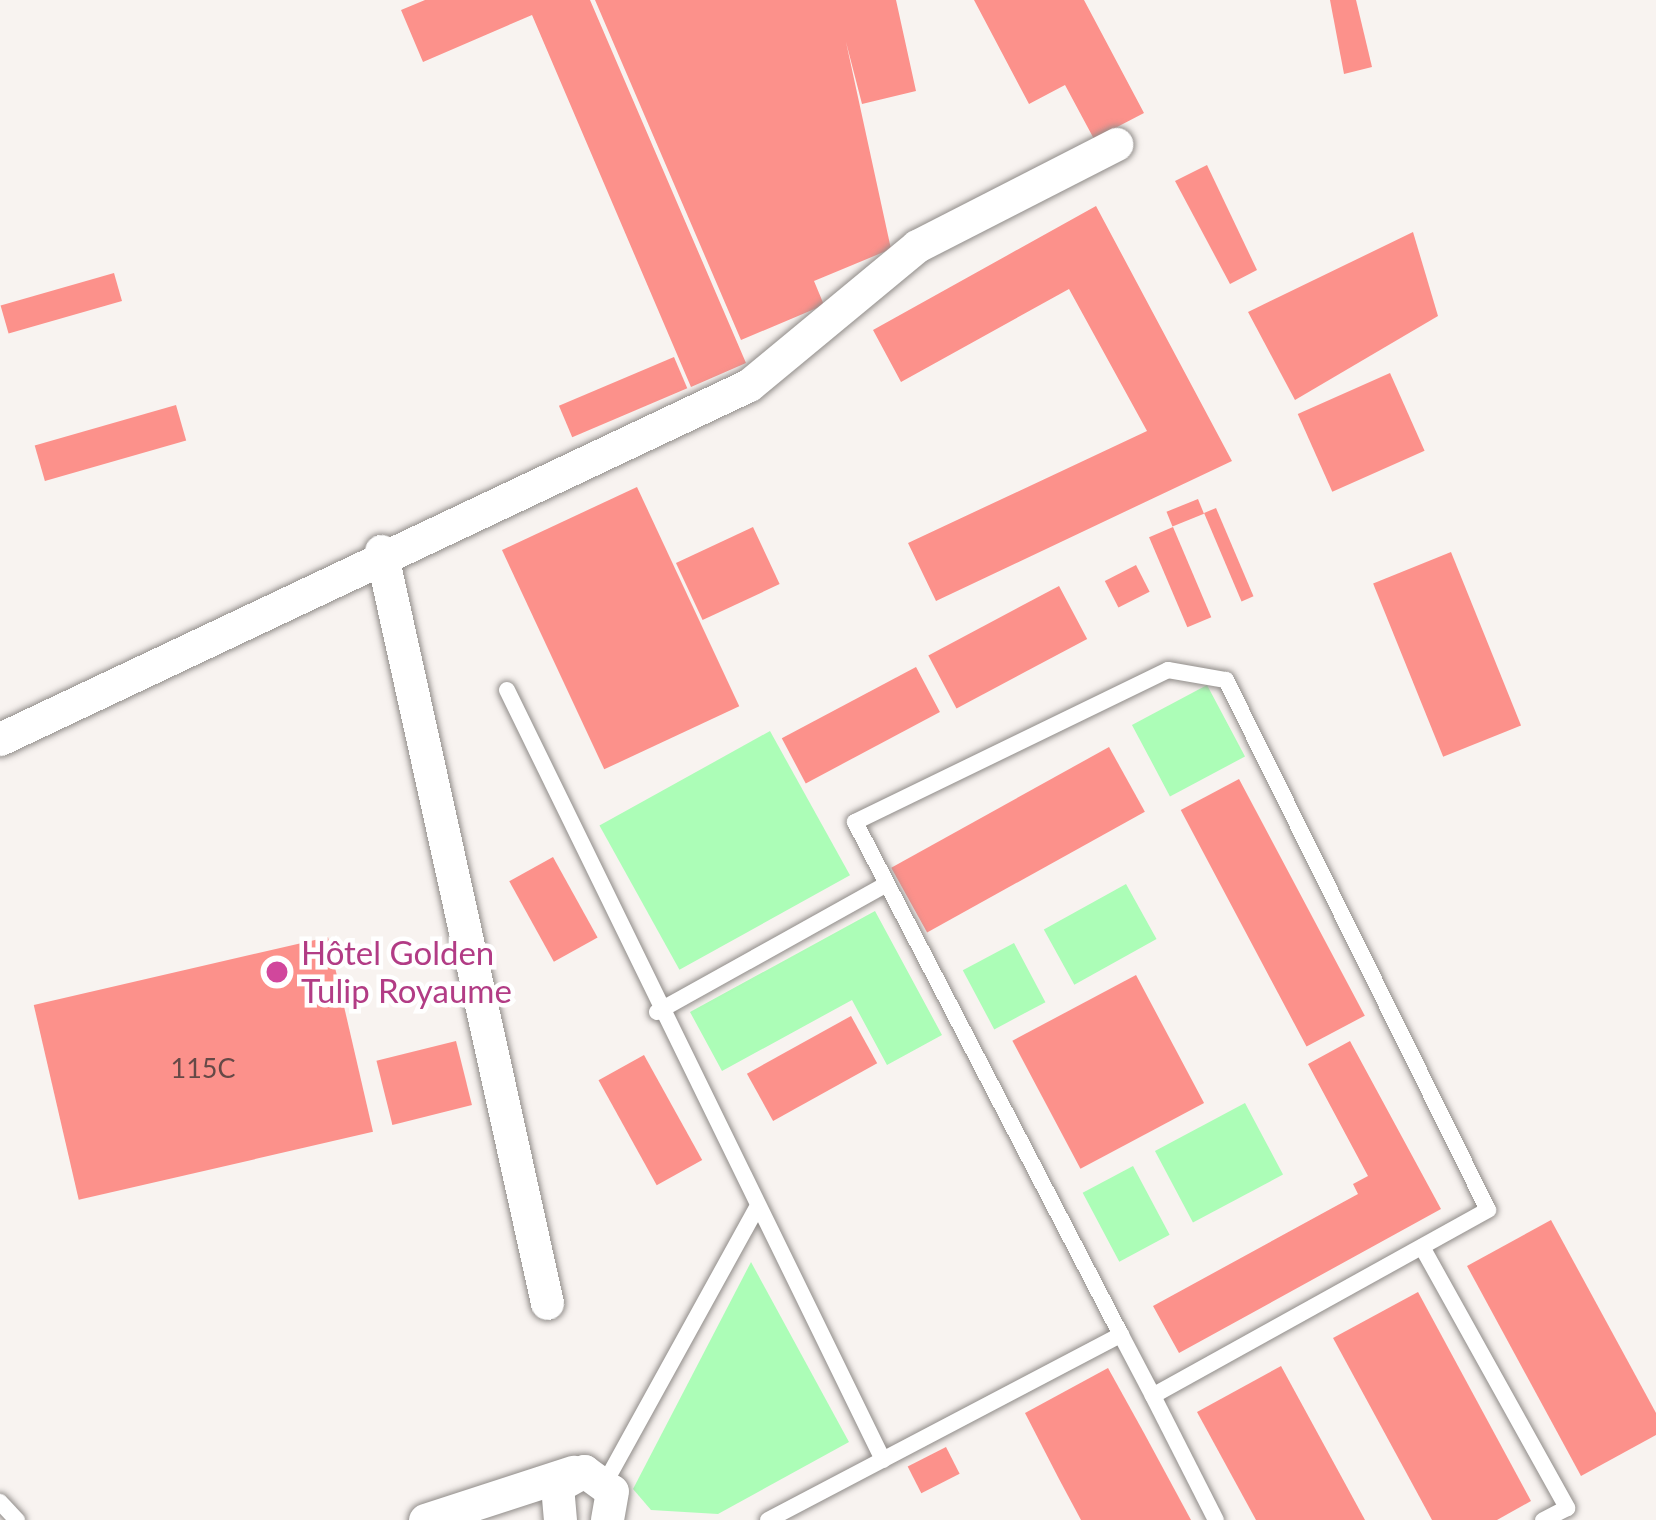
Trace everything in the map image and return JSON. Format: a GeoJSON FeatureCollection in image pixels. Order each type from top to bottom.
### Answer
{"type":"FeatureCollection","features":[{"type":"Feature","properties":{"kind":"street"},"geometry":{"type":"LineString","coordinates":[[0,739],[381,551],[749,385],[917,246],[1116,144]]}},
{"type":"Feature","properties":{"kind":"street"},"geometry":{"type":"LineString","coordinates":[[381,551],[547,1303]]}},
{"type":"Feature","properties":{"kind":"street"},"geometry":{"type":"LineString","coordinates":[[560,1520],[554,1496],[573,1472]]}},
{"type":"Feature","properties":{"kind":"street"},"geometry":{"type":"LineString","coordinates":[[425,1520],[573,1472],[606,1481],[607,1520]]}},
{"type":"Feature","properties":{"kind":"lane"},"geometry":{"type":"LineString","coordinates":[[1154,1396],[1488,1210],[1226,680],[1168,670],[855,822],[1216,1520]]}},
{"type":"Feature","properties":{"kind":"lane"},"geometry":{"type":"LineString","coordinates":[[507,690],[657,1012],[883,1460]]}},
{"type":"Feature","properties":{"kind":"lane"},"geometry":{"type":"LineString","coordinates":[[657,1012],[887,884]]}},
{"type":"Feature","properties":{"kind":"lane"},"geometry":{"type":"LineString","coordinates":[[606,1481],[756,1209]]}},
{"type":"Feature","properties":{"kind":"lane"},"geometry":{"type":"LineString","coordinates":[[1422,1247],[1567,1508],[1543,1520]]}},
{"type":"Feature","properties":{"kind":"lane"},"geometry":{"type":"LineString","coordinates":[[768,1520],[1120,1335]]}},
{"type":"Feature","properties":{"kind":"lane"},"geometry":{"type":"LineString","coordinates":[[0,1502],[17,1520]]}},
{"type":"Feature","properties":{"kind":"green space"},"geometry":{"type":"Polygon","coordinates":[[[1207,685],[1245,757],[1170,796],[1132,725],[1207,685]]]}},
{"type":"Feature","properties":{"kind":"green space"},"geometry":{"type":"Polygon","coordinates":[[[770,731],[850,875],[679,970],[599,826],[770,731]]]}},
{"type":"Feature","properties":{"kind":"green space"},"geometry":{"type":"Polygon","coordinates":[[[1126,884],[1157,939],[1074,985],[1044,930],[1126,884]]]}},
{"type":"Feature","properties":{"kind":"green space"},"geometry":{"type":"Polygon","coordinates":[[[875,911],[942,1035],[887,1065],[852,1000],[722,1071],[690,1012],[875,911]]]}},
{"type":"Feature","properties":{"kind":"green space"},"geometry":{"type":"Polygon","coordinates":[[[1014,943],[1045,1002],[994,1029],[963,970],[1014,943]]]}},
{"type":"Feature","properties":{"kind":"green space"},"geometry":{"type":"Polygon","coordinates":[[[1245,1103],[1283,1175],[1193,1222],[1155,1151],[1245,1103]]]}},
{"type":"Feature","properties":{"kind":"green space"},"geometry":{"type":"Polygon","coordinates":[[[1133,1166],[1170,1235],[1119,1262],[1083,1193],[1133,1166]]]}},
{"type":"Feature","properties":{"kind":"green space"},"geometry":{"type":"Polygon","coordinates":[[[751,1262],[849,1442],[718,1514],[651,1510],[633,1489],[751,1262]]]}},
{"type":"Feature","properties":{"kind":"building"},"geometry":{"type":"Polygon","coordinates":[[[425,0],[590,0],[746,363],[691,387],[532,15],[423,62],[401,10],[425,0]]]}},
{"type":"Feature","properties":{"kind":"building"},"geometry":{"type":"Polygon","coordinates":[[[595,0],[896,0],[916,91],[862,104],[846,42],[891,249],[814,281],[824,305],[741,340],[595,0]]]}},
{"type":"Feature","properties":{"kind":"building"},"geometry":{"type":"Polygon","coordinates":[[[974,0],[1084,0],[1144,113],[1094,139],[1065,85],[1029,104],[974,0]]]}},
{"type":"Feature","properties":{"kind":"building"},"geometry":{"type":"Polygon","coordinates":[[[1330,0],[1356,0],[1372,67],[1344,74],[1330,0]]]}},
{"type":"Feature","properties":{"kind":"building"},"geometry":{"type":"Polygon","coordinates":[[[1207,165],[1257,270],[1230,284],[1175,181],[1207,165]]]}},
{"type":"Feature","properties":{"kind":"building"},"geometry":{"type":"Polygon","coordinates":[[[1096,206],[1232,461],[936,601],[908,543],[1147,431],[1069,289],[901,382],[873,330],[1096,206]]]}},
{"type":"Feature","properties":{"kind":"building"},"geometry":{"type":"Polygon","coordinates":[[[1413,232],[1438,316],[1295,400],[1248,312],[1413,232]]]}},
{"type":"Feature","properties":{"kind":"building"},"geometry":{"type":"Polygon","coordinates":[[[114,273],[122,301],[9,333],[1,306],[114,273]]]}},
{"type":"Feature","properties":{"kind":"building"},"geometry":{"type":"Polygon","coordinates":[[[674,357],[687,388],[572,437],[559,406],[674,357]]]}},
{"type":"Feature","properties":{"kind":"building"},"geometry":{"type":"Polygon","coordinates":[[[1390,373],[1425,451],[1332,492],[1298,414],[1390,373]]]}},
{"type":"Feature","properties":{"kind":"building"},"geometry":{"type":"Polygon","coordinates":[[[176,405],[186,441],[45,481],[35,446],[176,405]]]}},
{"type":"Feature","properties":{"kind":"building"},"geometry":{"type":"Polygon","coordinates":[[[637,487],[739,706],[604,769],[502,550],[637,487]]]}},
{"type":"Feature","properties":{"kind":"building"},"geometry":{"type":"Polygon","coordinates":[[[1198,499],[1204,514],[1172,527],[1166,512],[1198,499]]]}},
{"type":"Feature","properties":{"kind":"building"},"geometry":{"type":"Polygon","coordinates":[[[1216,508],[1254,596],[1242,601],[1204,513],[1216,508]]]}},
{"type":"Feature","properties":{"kind":"building"},"geometry":{"type":"Polygon","coordinates":[[[753,527],[780,584],[703,620],[676,563],[753,527]]]}},
{"type":"Feature","properties":{"kind":"building"},"geometry":{"type":"Polygon","coordinates":[[[1173,527],[1211,617],[1187,627],[1149,537],[1173,527]]]}},
{"type":"Feature","properties":{"kind":"building"},"geometry":{"type":"Polygon","coordinates":[[[1451,552],[1521,725],[1443,757],[1373,583],[1451,552]]]}},
{"type":"Feature","properties":{"kind":"building"},"geometry":{"type":"Polygon","coordinates":[[[1136,565],[1150,592],[1118,608],[1105,581],[1136,565]]]}},
{"type":"Feature","properties":{"kind":"building"},"geometry":{"type":"Polygon","coordinates":[[[1059,586],[1087,639],[956,708],[928,655],[1059,586]]]}},
{"type":"Feature","properties":{"kind":"building"},"geometry":{"type":"Polygon","coordinates":[[[916,667],[940,712],[806,783],[782,738],[916,667]]]}},
{"type":"Feature","properties":{"kind":"building"},"geometry":{"type":"Polygon","coordinates":[[[1109,747],[1145,812],[927,932],[891,868],[1109,747]]]}},
{"type":"Feature","properties":{"kind":"building"},"geometry":{"type":"Polygon","coordinates":[[[1239,779],[1365,1016],[1307,1047],[1181,810],[1239,779]]]}},
{"type":"Feature","properties":{"kind":"building"},"geometry":{"type":"Polygon","coordinates":[[[553,857],[598,937],[554,962],[509,881],[553,857]]]}},
{"type":"Feature","properties":{"kind":"building"},"geometry":{"type":"Polygon","coordinates":[[[328,937],[373,1132],[79,1200],[34,1005],[328,937]]]}},
{"type":"Feature","properties":{"kind":"building"},"geometry":{"type":"Polygon","coordinates":[[[1136,975],[1204,1103],[1080,1169],[1012,1041],[1136,975]]]}},
{"type":"Feature","properties":{"kind":"building"},"geometry":{"type":"Polygon","coordinates":[[[851,1016],[877,1063],[773,1121],[747,1074],[851,1016]]]}},
{"type":"Feature","properties":{"kind":"building"},"geometry":{"type":"Polygon","coordinates":[[[456,1041],[472,1105],[392,1125],[376,1061],[456,1041]]]}},
{"type":"Feature","properties":{"kind":"building"},"geometry":{"type":"Polygon","coordinates":[[[1350,1041],[1441,1209],[1179,1353],[1153,1306],[1358,1194],[1353,1184],[1368,1176],[1308,1064],[1350,1041]]]}},
{"type":"Feature","properties":{"kind":"building"},"geometry":{"type":"Polygon","coordinates":[[[644,1055],[702,1160],[657,1185],[599,1080],[644,1055]]]}},
{"type":"Feature","properties":{"kind":"building"},"geometry":{"type":"Polygon","coordinates":[[[1551,1220],[1656,1413],[1656,1435],[1581,1476],[1467,1266],[1551,1220]]]}},
{"type":"Feature","properties":{"kind":"building"},"geometry":{"type":"Polygon","coordinates":[[[1418,1292],[1531,1501],[1497,1520],[1432,1520],[1333,1338],[1418,1292]]]}},
{"type":"Feature","properties":{"kind":"building"},"geometry":{"type":"Polygon","coordinates":[[[1281,1366],[1365,1520],[1256,1520],[1197,1412],[1281,1366]]]}},
{"type":"Feature","properties":{"kind":"building"},"geometry":{"type":"Polygon","coordinates":[[[1108,1368],[1191,1520],[1081,1520],[1025,1413],[1108,1368]]]}},
{"type":"Feature","properties":{"kind":"building"},"geometry":{"type":"Polygon","coordinates":[[[946,1447],[960,1474],[921,1493],[908,1467],[946,1447]]]}},
{"type":"Feature","properties":{"kind":"place","name":"Hôtel Golden Tulip Royaume"},"geometry":{"type":"Point","coordinates":[277,972]}}]}
